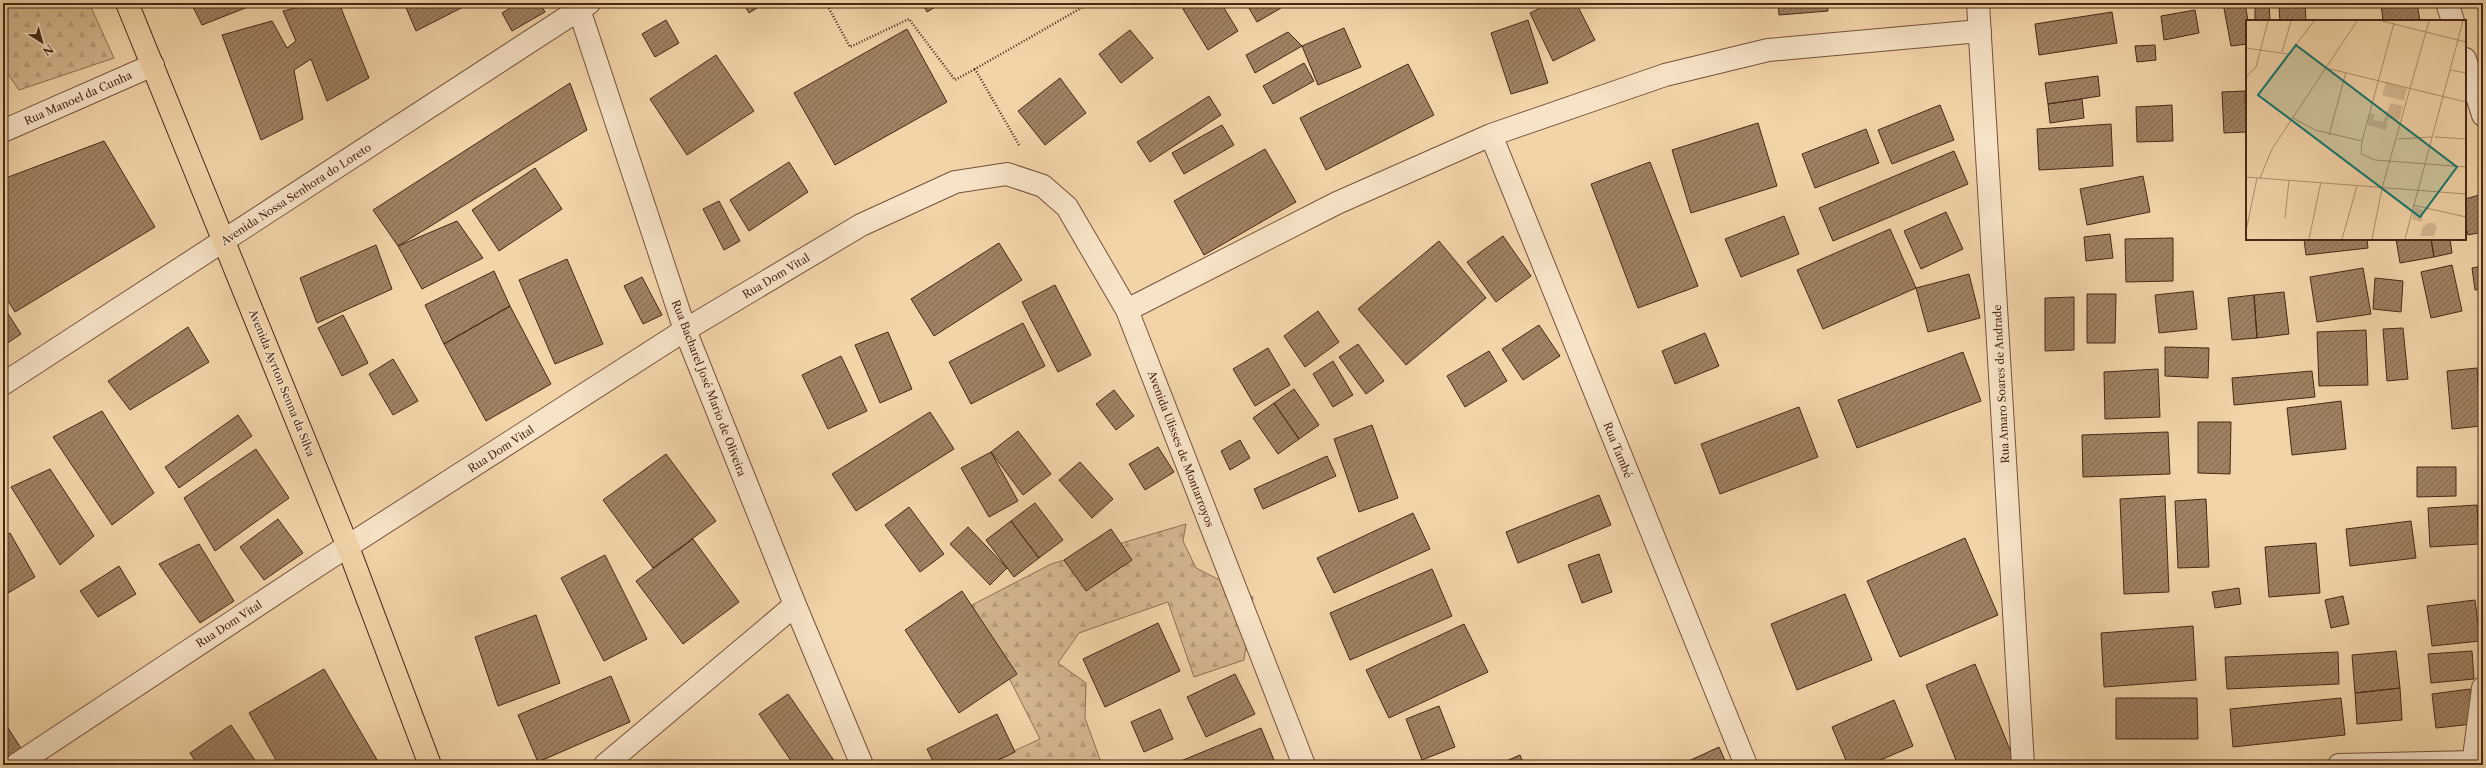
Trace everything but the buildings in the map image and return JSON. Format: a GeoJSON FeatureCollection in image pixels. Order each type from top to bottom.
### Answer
{"type":"FeatureCollection","features":[{"type":"Feature","properties":{"kind":"main road","name":"Avenida Ayrton Senna da Silva"},"geometry":{"type":"LineString","coordinates":[[127,3],[348,547],[430,765]]}},
{"type":"Feature","properties":{"kind":"street","name":"Rua Amaro Soares de Andrade"},"geometry":{"type":"LineString","coordinates":[[1978,3],[2023,765]]}},
{"type":"Feature","properties":{"kind":"street"},"geometry":{"type":"LineString","coordinates":[[2447,3],[2453,20]]}},
{"type":"Feature","properties":{"kind":"street","name":"Avenida Nossa Senhora do Loreto"},"geometry":{"type":"LineString","coordinates":[[3,384],[224,241],[582,5]]}},
{"type":"Feature","properties":{"kind":"street","name":"Rua Bacharel José Mario de Oliveira"},"geometry":{"type":"LineString","coordinates":[[582,5],[685,330],[795,605],[862,765]]}},
{"type":"Feature","properties":{"kind":"street"},"geometry":{"type":"LineString","coordinates":[[1127,310],[1337,203],[1491,135],[1665,75],[1768,50],[1980,31]]}},
{"type":"Feature","properties":{"kind":"street"},"geometry":{"type":"LineString","coordinates":[[2466,62],[2483,115]]}},
{"type":"Feature","properties":{"kind":"street","name":"Rua Manoel da Cunha"},"geometry":{"type":"LineString","coordinates":[[3,131],[153,65]]}},
{"type":"Feature","properties":{"kind":"street","name":"Rua També"},"geometry":{"type":"LineString","coordinates":[[1491,135],[1746,765]]}},
{"type":"Feature","properties":{"kind":"street","name":"Rua Dom Vital"},"geometry":{"type":"LineString","coordinates":[[16,765],[348,547],[685,330],[861,225],[955,182],[1007,174]]}},
{"type":"Feature","properties":{"kind":"street","name":"Avenida Ulisses de Montarroyos"},"geometry":{"type":"LineString","coordinates":[[1007,174],[1043,186],[1067,207],[1127,310],[1304,765]]}},
{"type":"Feature","properties":{"kind":"street"},"geometry":{"type":"LineString","coordinates":[[605,765],[795,605]]}},
{"type":"Feature","properties":{"kind":"street"},"geometry":{"type":"LineString","coordinates":[[2339,765],[2474,764],[2483,688]]}},
{"type":"Feature","properties":{"kind":"path"},"geometry":{"type":"LineString","coordinates":[[826,3],[850,47],[909,19],[955,80],[1090,3]]}},
{"type":"Feature","properties":{"kind":"path"},"geometry":{"type":"LineString","coordinates":[[975,69],[1043,186]]}},
{"type":"Feature","properties":{"kind":"green space"},"geometry":{"type":"Polygon","coordinates":[[[3,3],[89,3],[114,58],[19,90],[3,67],[3,3]]]}},
{"type":"Feature","properties":{"kind":"green space"},"geometry":{"type":"Polygon","coordinates":[[[1186,524],[1183,541],[1196,568],[1253,597],[1244,660],[1194,677],[1168,602],[1079,633],[1058,663],[1086,683],[1085,718],[1102,765],[984,765],[1040,739],[972,605],[1051,564],[1186,524]]]}}]}
